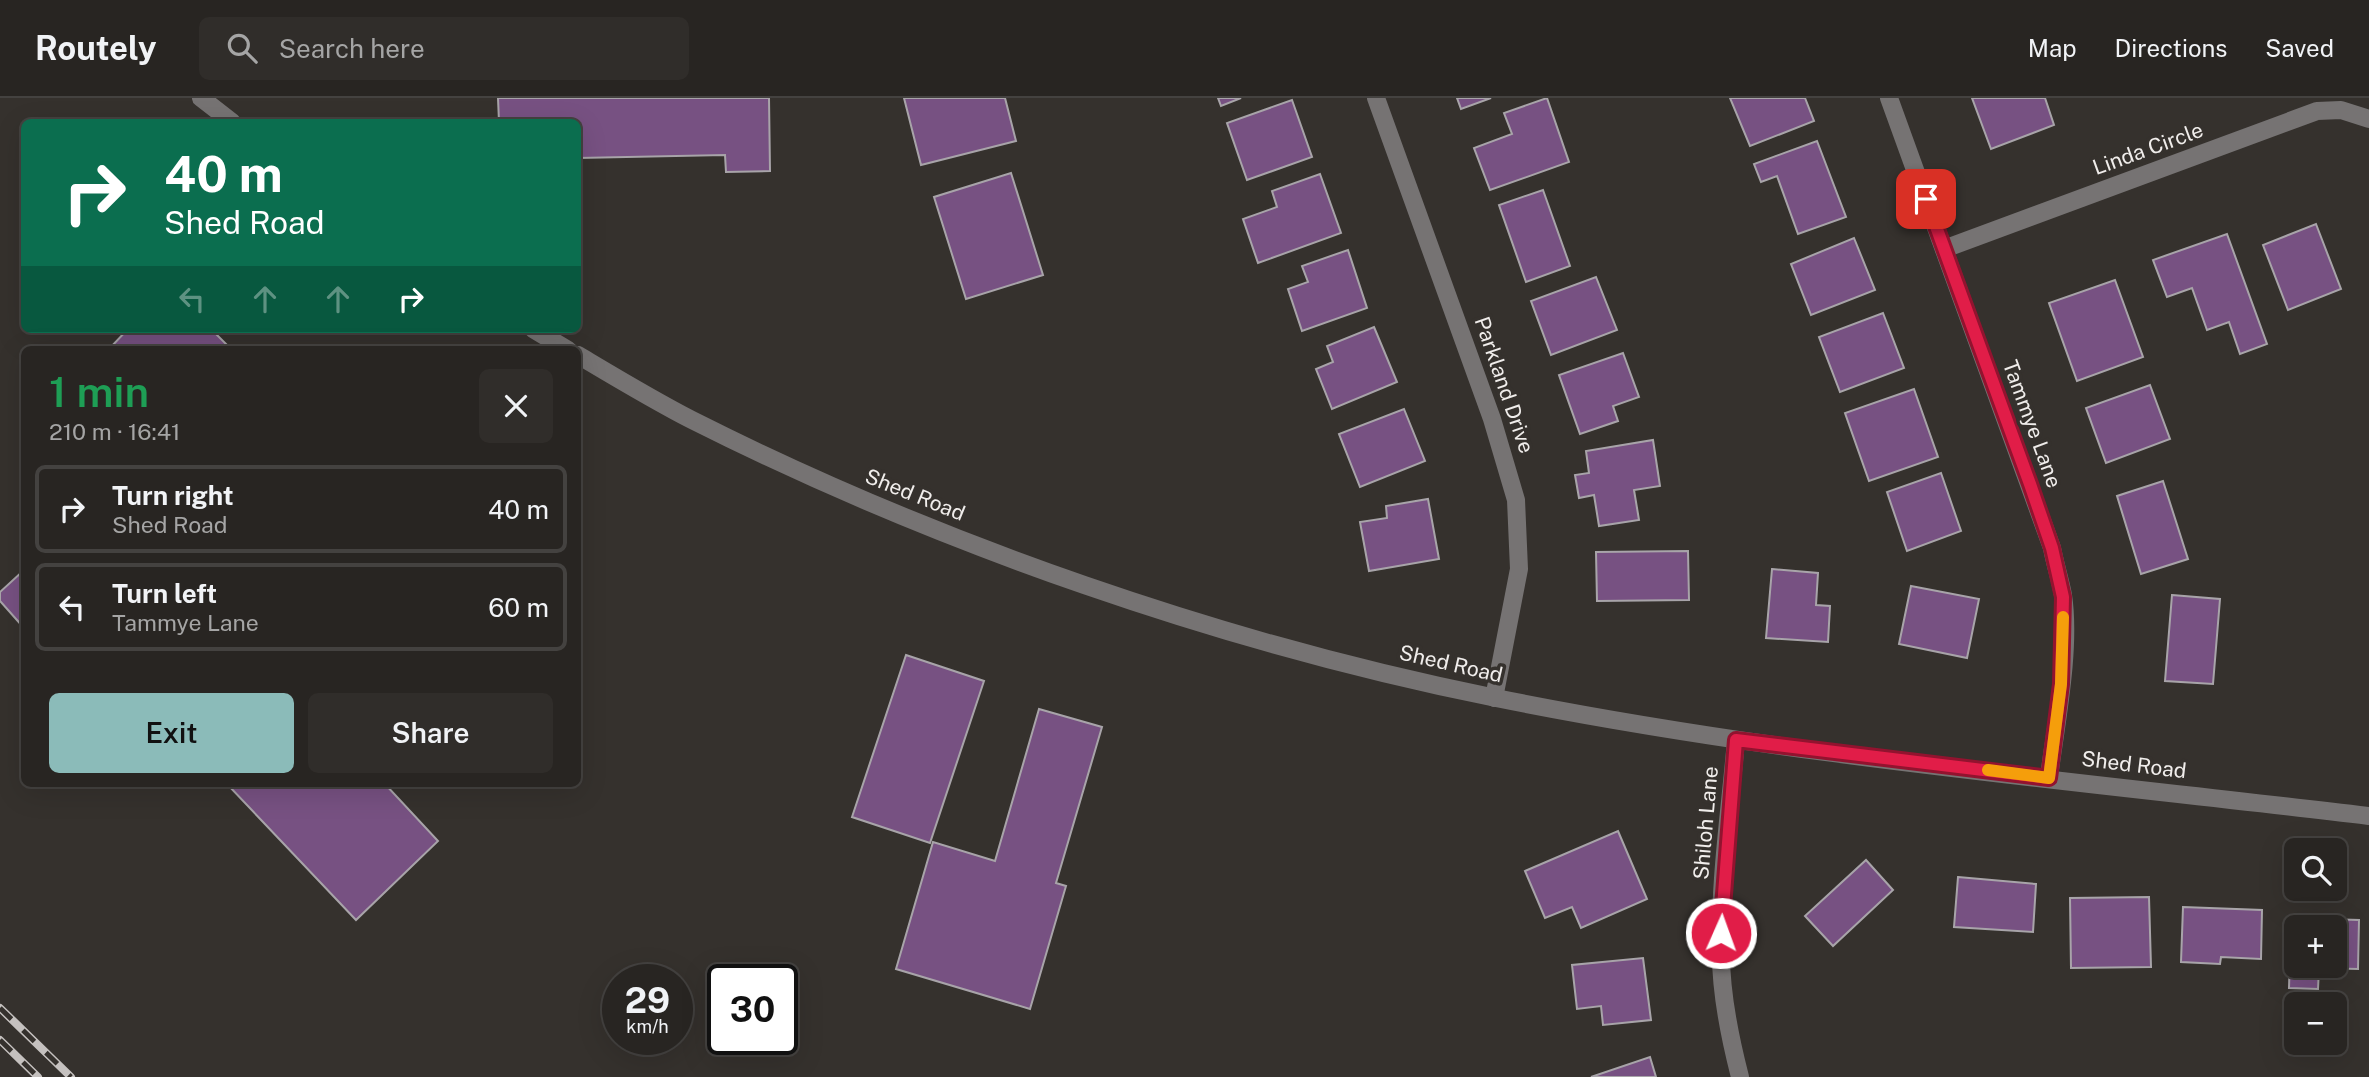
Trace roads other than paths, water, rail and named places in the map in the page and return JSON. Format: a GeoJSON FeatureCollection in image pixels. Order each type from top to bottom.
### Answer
{"type":"FeatureCollection","features":[{"type":"Feature","properties":{"kind":"street"},"geometry":{"type":"LineString","coordinates":[[201,98],[228,119]]}},
{"type":"Feature","properties":{"kind":"street","name":"Parkland Drive"},"geometry":{"type":"LineString","coordinates":[[1377,98],[1492,419],[1517,499],[1519,569],[1494,698]]}},
{"type":"Feature","properties":{"kind":"street","name":"Tammye Lane"},"geometry":{"type":"LineString","coordinates":[[1889,98],[2052,548],[2063,597],[2061,684],[2049,778]]}},
{"type":"Feature","properties":{"kind":"street","name":"Linda Circle"},"geometry":{"type":"LineString","coordinates":[[1944,249],[2318,111],[2341,110],[2369,119]]}},
{"type":"Feature","properties":{"kind":"street"},"geometry":{"type":"LineString","coordinates":[[540,333],[561,346]]}},
{"type":"Feature","properties":{"kind":"street","name":"Shed Road"},"geometry":{"type":"LineString","coordinates":[[581,357],[700,424],[795,469],[943,532],[1214,627],[1494,698],[1736,740],[2369,816]]}},
{"type":"Feature","properties":{"kind":"street","name":"Shiloh Lane"},"geometry":{"type":"LineString","coordinates":[[1736,740],[1721,909],[1721,958],[1726,1005],[1740,1077]]}},
{"type":"Feature","properties":{"kind":"railway"},"geometry":{"type":"LineString","coordinates":[[0,1008],[71,1077]]}},
{"type":"Feature","properties":{"kind":"railway"},"geometry":{"type":"LineString","coordinates":[[0,1040],[38,1077]]}}]}
